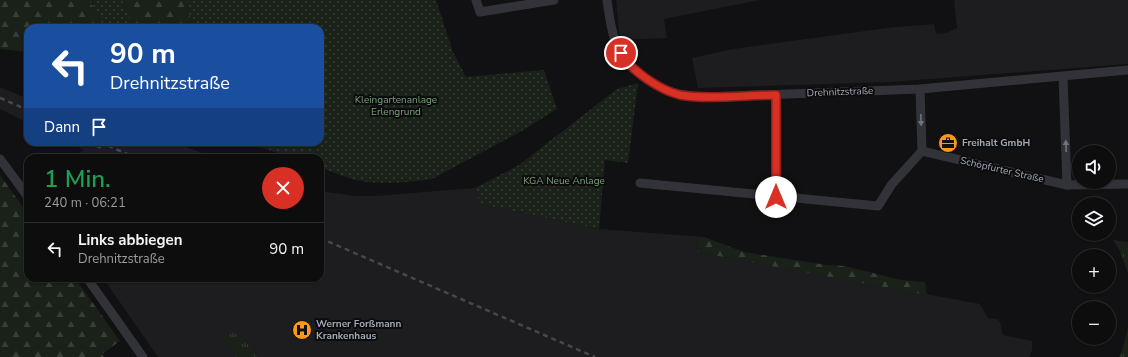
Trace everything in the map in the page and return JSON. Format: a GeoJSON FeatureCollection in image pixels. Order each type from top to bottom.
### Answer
{"type":"FeatureCollection","features":[{"type":"Feature","properties":{"kind":"street"},"geometry":{"type":"LineString","coordinates":[[476,0],[480,12],[554,0]]}},
{"type":"Feature","properties":{"kind":"street","name":"Drehnitzstraße"},"geometry":{"type":"LineString","coordinates":[[607,0],[616,45],[626,60],[636,72],[667,90],[681,95],[707,97],[920,89],[1128,70]]}},
{"type":"Feature","properties":{"kind":"street"},"geometry":{"type":"LineString","coordinates":[[1063,77],[1067,185]]}},
{"type":"Feature","properties":{"kind":"street"},"geometry":{"type":"LineString","coordinates":[[640,183],[878,206],[892,184],[922,151],[920,89]]}},
{"type":"Feature","properties":{"kind":"street"},"geometry":{"type":"LineString","coordinates":[[776,95],[776,197]]}},
{"type":"Feature","properties":{"kind":"street","name":"Schöpfurter Straße"},"geometry":{"type":"LineString","coordinates":[[922,151],[1067,185],[1128,184]]}},
{"type":"Feature","properties":{"kind":"street"},"geometry":{"type":"LineString","coordinates":[[0,159],[24,192]]}},
{"type":"Feature","properties":{"kind":"street"},"geometry":{"type":"LineString","coordinates":[[89,282],[143,357]]}},
{"type":"Feature","properties":{"kind":"shaded area"},"geometry":{"type":"Polygon","coordinates":[[[616,0],[760,0],[664,19],[667,38],[620,40],[616,0]]]}},
{"type":"Feature","properties":{"kind":"shaded area"},"geometry":{"type":"Polygon","coordinates":[[[954,0],[1128,0],[1128,64],[891,82],[698,88],[692,58],[733,49],[887,28],[934,24],[936,34],[946,33],[957,28],[954,0]]]}},
{"type":"Feature","properties":{"kind":"shaded area"},"geometry":{"type":"Polygon","coordinates":[[[0,87],[24,97],[24,121],[0,109],[0,87]]]}},
{"type":"Feature","properties":{"kind":"shaded area"},"geometry":{"type":"Polygon","coordinates":[[[76,146],[184,146],[205,154],[78,154],[84,150],[76,146]]]}},
{"type":"Feature","properties":{"kind":"shaded area"},"geometry":{"type":"Polygon","coordinates":[[[475,188],[480,204],[599,229],[704,237],[696,242],[697,252],[980,304],[988,318],[997,319],[1000,322],[1003,335],[1032,341],[1032,350],[1029,357],[158,357],[106,282],[324,282],[324,192],[355,196],[375,196],[475,188]]]}},
{"type":"Feature","properties":{"kind":"green space"},"geometry":{"type":"Polygon","coordinates":[[[0,0],[89,0],[103,24],[24,24],[24,52],[0,49],[0,0]]]}},
{"type":"Feature","properties":{"kind":"green space"},"geometry":{"type":"Polygon","coordinates":[[[89,0],[122,0],[132,24],[103,24],[89,0]]]}},
{"type":"Feature","properties":{"kind":"green space"},"geometry":{"type":"Polygon","coordinates":[[[122,0],[186,0],[192,24],[132,24],[122,0]]]}},
{"type":"Feature","properties":{"kind":"green space","name":"Kleingartenanlage Erlengrund"},"geometry":{"type":"Polygon","coordinates":[[[186,0],[436,0],[453,52],[466,77],[544,70],[557,109],[520,132],[432,179],[383,183],[361,181],[324,169],[324,154],[282,154],[256,146],[324,146],[324,24],[192,24],[186,0]]]}},
{"type":"Feature","properties":{"kind":"green space","name":"KGA Neue Anlage"},"geometry":{"type":"Polygon","coordinates":[[[638,83],[628,163],[605,160],[599,229],[480,204],[475,188],[519,165],[617,89],[638,83]]]}},
{"type":"Feature","properties":{"kind":"green space"},"geometry":{"type":"Polygon","coordinates":[[[0,175],[24,208],[24,282],[78,282],[120,341],[102,354],[104,357],[0,357],[0,175]]]}},
{"type":"Feature","properties":{"kind":"green space"},"geometry":{"type":"Polygon","coordinates":[[[704,237],[744,252],[827,265],[845,266],[901,280],[925,282],[927,295],[697,252],[696,242],[704,237]]]}},
{"type":"Feature","properties":{"kind":"green space"},"geometry":{"type":"Polygon","coordinates":[[[1114,241],[1128,242],[1128,274],[1120,251],[1114,241]]]}},
{"type":"Feature","properties":{"kind":"green space"},"geometry":{"type":"Polygon","coordinates":[[[1128,328],[1128,357],[1119,357],[1121,354],[1128,328]]]}},
{"type":"Feature","properties":{"kind":"green space"},"geometry":{"type":"Polygon","coordinates":[[[235,331],[244,339],[257,357],[235,357],[237,355],[228,343],[224,342],[222,339],[235,331]]]}},
{"type":"Feature","properties":{"kind":"railway"},"geometry":{"type":"LineString","coordinates":[[0,98],[24,108]]}},
{"type":"Feature","properties":{"kind":"railway"},"geometry":{"type":"LineString","coordinates":[[97,146],[104,149]]}},
{"type":"Feature","properties":{"kind":"railway"},"geometry":{"type":"LineString","coordinates":[[109,146],[127,154]]}},
{"type":"Feature","properties":{"kind":"railway"},"geometry":{"type":"LineString","coordinates":[[324,240],[595,357]]}},
{"type":"Feature","properties":{"kind":"place","name":"Freihalt GmbH"},"geometry":{"type":"Point","coordinates":[948,143]}},
{"type":"Feature","properties":{"kind":"place","name":"Werner Forßmann Krankenhaus"},"geometry":{"type":"Point","coordinates":[302,330]}},
{"type":"Feature","properties":{"kind":"route"},"geometry":{"type":"LineString","coordinates":[[621,53],[636,72],[667,90],[681,95],[707,97],[776,95],[776,197]]}}]}
